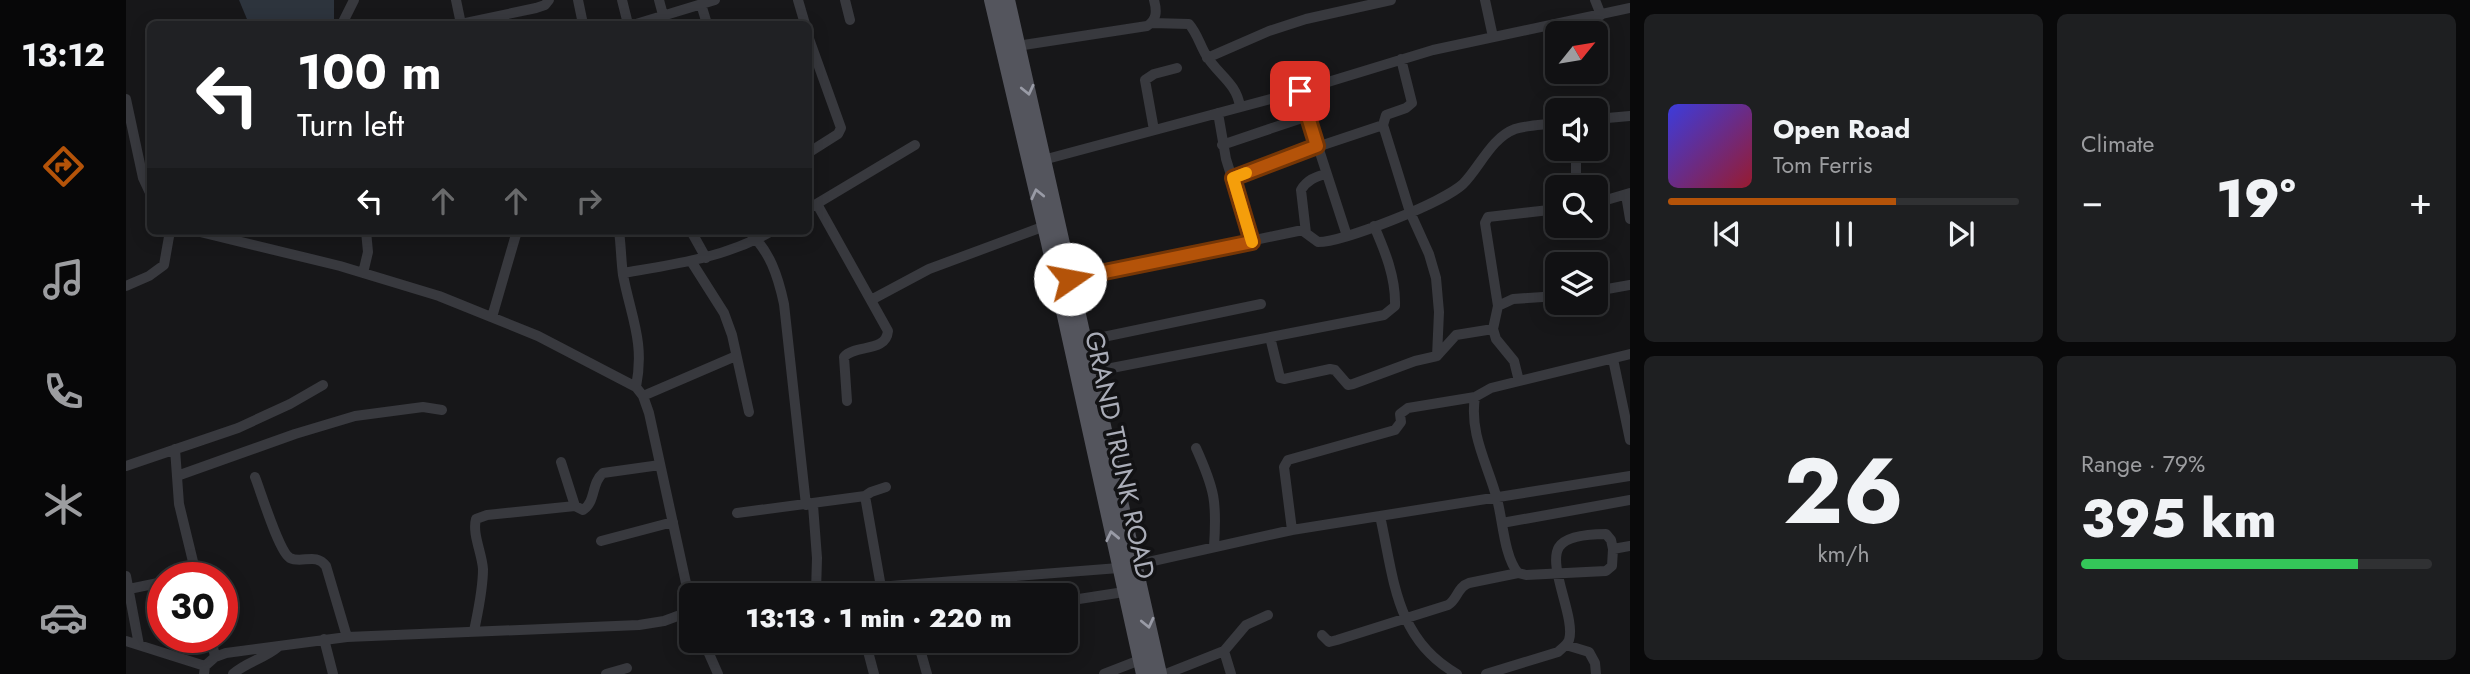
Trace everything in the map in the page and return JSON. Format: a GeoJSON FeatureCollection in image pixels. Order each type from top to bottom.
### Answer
{"type":"FeatureCollection","features":[{"type":"Feature","properties":{"kind":"main road","name":"GRAND TRUNK ROAD"},"geometry":{"type":"LineString","coordinates":[[992,0],[1127,566],[1159,674]]}},
{"type":"Feature","properties":{"kind":"main road","name":"GRAND TRUNK ROAD"},"geometry":{"type":"LineString","coordinates":[[1007,0],[1091,372],[1127,566],[1124,592],[1142,667]]}},
{"type":"Feature","properties":{"kind":"street"},"geometry":{"type":"LineString","coordinates":[[344,21],[354,0]]}},
{"type":"Feature","properties":{"kind":"street"},"geometry":{"type":"LineString","coordinates":[[457,0],[460,21]]}},
{"type":"Feature","properties":{"kind":"street"},"geometry":{"type":"LineString","coordinates":[[503,20],[545,5],[549,0]]}},
{"type":"Feature","properties":{"kind":"street"},"geometry":{"type":"LineString","coordinates":[[578,0],[582,21]]}},
{"type":"Feature","properties":{"kind":"street"},"geometry":{"type":"LineString","coordinates":[[622,0],[627,21]]}},
{"type":"Feature","properties":{"kind":"street"},"geometry":{"type":"LineString","coordinates":[[659,0],[663,15]]}},
{"type":"Feature","properties":{"kind":"street"},"geometry":{"type":"LineString","coordinates":[[645,21],[715,0]]}},
{"type":"Feature","properties":{"kind":"street"},"geometry":{"type":"LineString","coordinates":[[798,0],[804,21]]}},
{"type":"Feature","properties":{"kind":"street"},"geometry":{"type":"LineString","coordinates":[[845,0],[850,20]]}},
{"type":"Feature","properties":{"kind":"street"},"geometry":{"type":"LineString","coordinates":[[1017,46],[1147,26],[1156,16],[1154,0]]}},
{"type":"Feature","properties":{"kind":"street"},"geometry":{"type":"LineString","coordinates":[[1207,58],[1269,31],[1306,19],[1391,0]]}},
{"type":"Feature","properties":{"kind":"street"},"geometry":{"type":"LineString","coordinates":[[1485,0],[1493,37]]}},
{"type":"Feature","properties":{"kind":"street"},"geometry":{"type":"LineString","coordinates":[[1595,0],[1601,15]]}},
{"type":"Feature","properties":{"kind":"street"},"geometry":{"type":"LineString","coordinates":[[701,4],[706,21]]}},
{"type":"Feature","properties":{"kind":"street"},"geometry":{"type":"LineString","coordinates":[[1043,160],[1300,91],[1401,59],[1630,8]]}},
{"type":"Feature","properties":{"kind":"street"},"geometry":{"type":"LineString","coordinates":[[1152,23],[1188,24],[1194,30],[1207,58],[1234,88],[1240,107]]}},
{"type":"Feature","properties":{"kind":"street"},"geometry":{"type":"LineString","coordinates":[[812,47],[841,128],[838,134],[812,150]]}},
{"type":"Feature","properties":{"kind":"street"},"geometry":{"type":"LineString","coordinates":[[1401,59],[1412,103],[1386,115],[1383,125],[1410,212],[1429,254],[1436,278],[1439,312],[1437,356]]}},
{"type":"Feature","properties":{"kind":"street"},"geometry":{"type":"LineString","coordinates":[[1154,130],[1145,80],[1154,74],[1177,68]]}},
{"type":"Feature","properties":{"kind":"street"},"geometry":{"type":"LineString","coordinates":[[1300,91],[1346,236]]}},
{"type":"Feature","properties":{"kind":"street"},"geometry":{"type":"LineString","coordinates":[[126,102],[147,187]]}},
{"type":"Feature","properties":{"kind":"street"},"geometry":{"type":"LineString","coordinates":[[1218,113],[1222,145],[1252,242]]}},
{"type":"Feature","properties":{"kind":"street"},"geometry":{"type":"LineString","coordinates":[[1222,145],[1308,116]]}},
{"type":"Feature","properties":{"kind":"street"},"geometry":{"type":"LineString","coordinates":[[1608,118],[1630,116]]}},
{"type":"Feature","properties":{"kind":"street"},"geometry":{"type":"LineString","coordinates":[[1233,178],[1317,146],[1383,125]]}},
{"type":"Feature","properties":{"kind":"street"},"geometry":{"type":"LineString","coordinates":[[1070,279],[1298,231],[1306,233],[1318,242],[1346,236],[1442,199],[1462,185],[1507,133],[1517,128],[1545,125]]}},
{"type":"Feature","properties":{"kind":"street"},"geometry":{"type":"LineString","coordinates":[[847,401],[847,353],[878,345],[888,337],[886,325],[813,206],[915,145]]}},
{"type":"Feature","properties":{"kind":"street"},"geometry":{"type":"LineString","coordinates":[[1306,233],[1301,190],[1311,179],[1325,174]]}},
{"type":"Feature","properties":{"kind":"street"},"geometry":{"type":"LineString","coordinates":[[1608,200],[1628,194],[1630,219]]}},
{"type":"Feature","properties":{"kind":"street"},"geometry":{"type":"LineString","coordinates":[[1519,381],[1514,361],[1496,339],[1493,329],[1497,306],[1485,223],[1488,217],[1545,210]]}},
{"type":"Feature","properties":{"kind":"street"},"geometry":{"type":"LineString","coordinates":[[871,300],[929,269],[1045,226]]}},
{"type":"Feature","properties":{"kind":"street"},"geometry":{"type":"LineString","coordinates":[[1091,372],[1377,317],[1391,312],[1395,306],[1395,295],[1390,270],[1374,226]]}},
{"type":"Feature","properties":{"kind":"street"},"geometry":{"type":"LineString","coordinates":[[126,286],[149,276],[164,265],[169,235]]}},
{"type":"Feature","properties":{"kind":"street"},"geometry":{"type":"LineString","coordinates":[[214,235],[363,273],[439,296],[538,336],[639,392],[736,356]]}},
{"type":"Feature","properties":{"kind":"street"},"geometry":{"type":"LineString","coordinates":[[252,244],[255,235]]}},
{"type":"Feature","properties":{"kind":"street"},"geometry":{"type":"LineString","coordinates":[[363,273],[368,251],[366,235]]}},
{"type":"Feature","properties":{"kind":"street"},"geometry":{"type":"LineString","coordinates":[[492,317],[516,235]]}},
{"type":"Feature","properties":{"kind":"street"},"geometry":{"type":"LineString","coordinates":[[620,235],[623,273],[639,345],[639,392],[660,465],[686,583]]}},
{"type":"Feature","properties":{"kind":"street"},"geometry":{"type":"LineString","coordinates":[[693,235],[706,258]]}},
{"type":"Feature","properties":{"kind":"street"},"geometry":{"type":"LineString","coordinates":[[752,235],[771,260],[784,304],[817,558],[816,583]]}},
{"type":"Feature","properties":{"kind":"street"},"geometry":{"type":"LineString","coordinates":[[623,273],[706,258],[741,247],[765,235]]}},
{"type":"Feature","properties":{"kind":"street"},"geometry":{"type":"LineString","coordinates":[[691,261],[724,313],[749,412]]}},
{"type":"Feature","properties":{"kind":"street"},"geometry":{"type":"LineString","coordinates":[[1608,289],[1630,285]]}},
{"type":"Feature","properties":{"kind":"street"},"geometry":{"type":"LineString","coordinates":[[1497,306],[1513,299],[1545,297]]}},
{"type":"Feature","properties":{"kind":"street"},"geometry":{"type":"LineString","coordinates":[[1084,341],[1261,304]]}},
{"type":"Feature","properties":{"kind":"street"},"geometry":{"type":"LineString","coordinates":[[1270,337],[1278,374],[1284,379],[1330,369],[1335,370],[1348,385],[1437,356],[1456,335],[1493,329]]}},
{"type":"Feature","properties":{"kind":"street"},"geometry":{"type":"LineString","coordinates":[[1292,530],[1284,467],[1288,460],[1395,430],[1401,422],[1400,414],[1408,408],[1475,397],[1491,388],[1630,354]]}},
{"type":"Feature","properties":{"kind":"street"},"geometry":{"type":"LineString","coordinates":[[1613,359],[1630,440]]}},
{"type":"Feature","properties":{"kind":"street"},"geometry":{"type":"LineString","coordinates":[[126,466],[265,416],[323,386]]}},
{"type":"Feature","properties":{"kind":"street"},"geometry":{"type":"LineString","coordinates":[[1475,397],[1478,441],[1497,497],[1517,573]]}},
{"type":"Feature","properties":{"kind":"street"},"geometry":{"type":"LineString","coordinates":[[177,476],[295,434],[355,416],[423,407],[442,410]]}},
{"type":"Feature","properties":{"kind":"street"},"geometry":{"type":"LineString","coordinates":[[1196,448],[1216,503],[1214,547]]}},
{"type":"Feature","properties":{"kind":"street"},"geometry":{"type":"LineString","coordinates":[[175,449],[179,504],[193,562]]}},
{"type":"Feature","properties":{"kind":"street"},"geometry":{"type":"LineString","coordinates":[[561,462],[575,506]]}},
{"type":"Feature","properties":{"kind":"street"},"geometry":{"type":"LineString","coordinates":[[474,631],[483,569],[474,524],[476,519],[487,515],[575,506],[583,510],[603,473],[660,465]]}},
{"type":"Feature","properties":{"kind":"street"},"geometry":{"type":"LineString","coordinates":[[928,583],[1127,566],[1292,530],[1630,476]]}},
{"type":"Feature","properties":{"kind":"street"},"geometry":{"type":"LineString","coordinates":[[255,477],[283,552],[294,560],[317,559],[326,566],[348,637]]}},
{"type":"Feature","properties":{"kind":"street"},"geometry":{"type":"LineString","coordinates":[[737,513],[866,496],[886,487]]}},
{"type":"Feature","properties":{"kind":"street"},"geometry":{"type":"LineString","coordinates":[[866,496],[880,583]]}},
{"type":"Feature","properties":{"kind":"street"},"geometry":{"type":"LineString","coordinates":[[1501,518],[1630,500]]}},
{"type":"Feature","properties":{"kind":"street"},"geometry":{"type":"LineString","coordinates":[[1380,516],[1405,617],[1419,645],[1457,674]]}},
{"type":"Feature","properties":{"kind":"street"},"geometry":{"type":"LineString","coordinates":[[601,541],[673,522]]}},
{"type":"Feature","properties":{"kind":"street"},"geometry":{"type":"LineString","coordinates":[[1322,635],[1329,642],[1338,640],[1448,605],[1462,585],[1469,583],[1517,573],[1526,575],[1559,573],[1606,571],[1612,566],[1613,550],[1611,540],[1606,534],[1567,540],[1559,546],[1559,573],[1570,631],[1566,645],[1558,652],[1486,674]]}},
{"type":"Feature","properties":{"kind":"street"},"geometry":{"type":"LineString","coordinates":[[1613,550],[1630,546]]}},
{"type":"Feature","properties":{"kind":"street"},"geometry":{"type":"LineString","coordinates":[[126,576],[139,645]]}},
{"type":"Feature","properties":{"kind":"street"},"geometry":{"type":"LineString","coordinates":[[129,589],[147,585]]}},
{"type":"Feature","properties":{"kind":"street"},"geometry":{"type":"LineString","coordinates":[[1078,599],[1124,592]]}},
{"type":"Feature","properties":{"kind":"street"},"geometry":{"type":"LineString","coordinates":[[126,641],[204,670],[215,657],[226,653],[324,639],[639,625],[664,621],[679,614]]}},
{"type":"Feature","properties":{"kind":"street"},"geometry":{"type":"LineString","coordinates":[[1166,674],[1224,651],[1246,625],[1268,615]]}},
{"type":"Feature","properties":{"kind":"street"},"geometry":{"type":"LineString","coordinates":[[324,639],[332,674]]}},
{"type":"Feature","properties":{"kind":"street"},"geometry":{"type":"LineString","coordinates":[[233,674],[242,666],[268,655],[281,645]]}},
{"type":"Feature","properties":{"kind":"street"},"geometry":{"type":"LineString","coordinates":[[1566,645],[1589,652],[1595,663],[1596,674]]}},
{"type":"Feature","properties":{"kind":"street"},"geometry":{"type":"LineString","coordinates":[[1224,651],[1231,674]]}},
{"type":"Feature","properties":{"kind":"street"},"geometry":{"type":"LineString","coordinates":[[214,653],[215,657]]}},
{"type":"Feature","properties":{"kind":"street"},"geometry":{"type":"LineString","coordinates":[[709,653],[718,674]]}},
{"type":"Feature","properties":{"kind":"street"},"geometry":{"type":"LineString","coordinates":[[868,653],[874,674]]}},
{"type":"Feature","properties":{"kind":"street"},"geometry":{"type":"LineString","coordinates":[[921,653],[927,674]]}},
{"type":"Feature","properties":{"kind":"street"},"geometry":{"type":"LineString","coordinates":[[1104,674],[1142,667]]}},
{"type":"Feature","properties":{"kind":"street"},"geometry":{"type":"LineString","coordinates":[[606,674],[627,668]]}},
{"type":"Feature","properties":{"kind":"shaded area"},"geometry":{"type":"Polygon","coordinates":[[[239,0],[334,0],[334,21],[248,21],[239,0]]]}},
{"type":"Feature","properties":{"kind":"slow traffic"},"geometry":{"type":"LineString","coordinates":[[1246,173],[1233,178],[1252,242]]}},
{"type":"Feature","properties":{"kind":"route"},"geometry":{"type":"LineString","coordinates":[[1070,279],[1252,242],[1233,178],[1317,146],[1300,91]]}}]}
